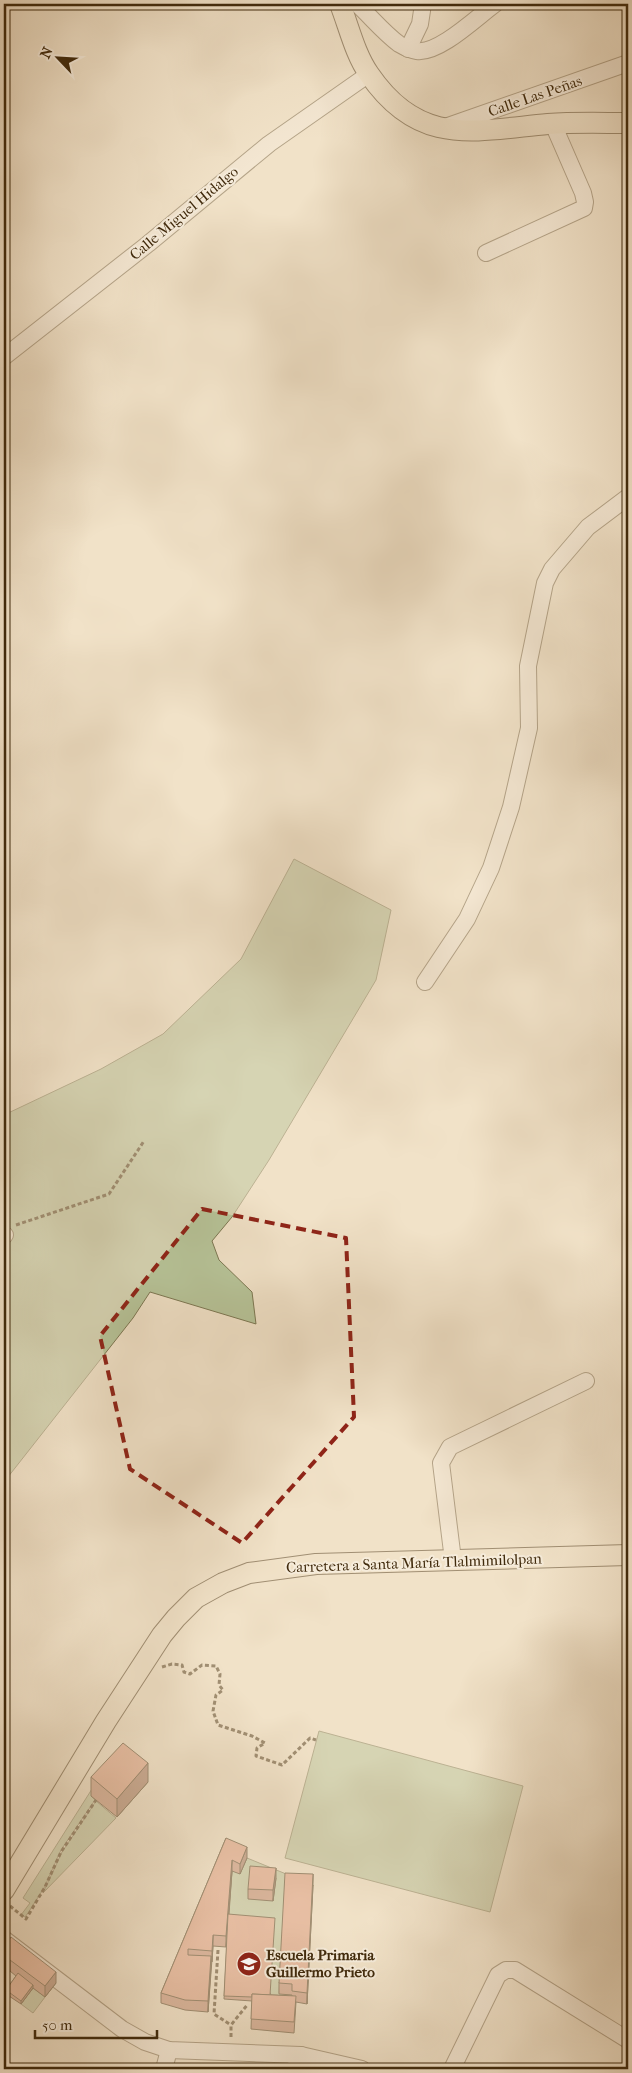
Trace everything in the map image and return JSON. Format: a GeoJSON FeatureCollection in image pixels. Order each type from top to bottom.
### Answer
{"type":"FeatureCollection","features":[{"type":"Feature","properties":{"kind":"main road"},"geometry":{"type":"LineString","coordinates":[[340,4],[359,56],[369,74],[402,110],[423,123],[464,131],[553,124],[628,123]]}},
{"type":"Feature","properties":{"kind":"main road","name":"Carretera a Santa María Tlalmimilolpan"},"geometry":{"type":"LineString","coordinates":[[4,1890],[106,1721],[171,1624],[196,1598],[223,1583],[249,1573],[316,1564],[628,1555]]}},
{"type":"Feature","properties":{"kind":"street"},"geometry":{"type":"LineString","coordinates":[[357,4],[390,36],[408,48],[418,51],[430,50],[437,46],[495,4]]}},
{"type":"Feature","properties":{"kind":"street"},"geometry":{"type":"LineString","coordinates":[[408,48],[420,24],[423,4]]}},
{"type":"Feature","properties":{"kind":"street","name":"Calle Las Peñas"},"geometry":{"type":"LineString","coordinates":[[441,128],[628,63]]}},
{"type":"Feature","properties":{"kind":"street","name":"Calle Miguel Hidalgo"},"geometry":{"type":"LineString","coordinates":[[4,357],[148,244],[269,144],[369,74]]}},
{"type":"Feature","properties":{"kind":"street"},"geometry":{"type":"LineString","coordinates":[[486,253],[584,208],[586,202],[583,193],[553,124]]}},
{"type":"Feature","properties":{"kind":"street"},"geometry":{"type":"LineString","coordinates":[[425,982],[467,918],[491,868],[511,807],[528,728],[528,666],[545,583],[556,563],[588,527],[628,497]]}},
{"type":"Feature","properties":{"kind":"street"},"geometry":{"type":"LineString","coordinates":[[453,1560],[441,1463],[450,1447],[586,1381]]}},
{"type":"Feature","properties":{"kind":"street"},"geometry":{"type":"LineString","coordinates":[[4,1939],[122,2029],[145,2042],[169,2050],[230,2052],[362,2069]]}},
{"type":"Feature","properties":{"kind":"street"},"geometry":{"type":"LineString","coordinates":[[452,2069],[498,1976],[506,1970],[515,1970],[628,2040]]}},
{"type":"Feature","properties":{"kind":"street"},"geometry":{"type":"LineString","coordinates":[[164,2069],[169,2050]]}},
{"type":"Feature","properties":{"kind":"path"},"geometry":{"type":"LineString","coordinates":[[4,1236],[10,1227],[109,1194],[144,1141]]}},
{"type":"Feature","properties":{"kind":"path"},"geometry":{"type":"LineString","coordinates":[[146,1661],[163,1667],[172,1664],[182,1665],[184,1672],[190,1674],[202,1665],[216,1666],[220,1674],[219,1685],[223,1690],[216,1695],[214,1711],[218,1725],[265,1743],[257,1748],[256,1756],[282,1764],[310,1738],[316,1740]]}},
{"type":"Feature","properties":{"kind":"path"},"geometry":{"type":"LineString","coordinates":[[4,1900],[26,1919],[45,1887],[61,1852],[96,1800]]}},
{"type":"Feature","properties":{"kind":"path"},"geometry":{"type":"LineString","coordinates":[[218,1950],[214,2014],[231,2024]]}},
{"type":"Feature","properties":{"kind":"path"},"geometry":{"type":"LineString","coordinates":[[217,1973],[222,1973]]}},
{"type":"Feature","properties":{"kind":"path"},"geometry":{"type":"LineString","coordinates":[[230,2052],[231,2024],[248,2004]]}},
{"type":"Feature","properties":{"kind":"highlighted area"},"geometry":{"type":"Polygon","coordinates":[[[202,1209],[346,1238],[354,1417],[242,1543],[130,1469],[100,1336],[202,1209]]]}},
{"type":"Feature","properties":{"kind":"green space"},"geometry":{"type":"Polygon","coordinates":[[[294,859],[391,910],[376,980],[269,1160],[232,1217],[212,1241],[219,1260],[252,1292],[256,1324],[150,1292],[133,1318],[4,1482],[4,1250],[11,1240],[4,1231],[4,1115],[101,1069],[163,1034],[241,959],[294,859]]]}},
{"type":"Feature","properties":{"kind":"green space"},"geometry":{"type":"Polygon","coordinates":[[[319,1731],[523,1786],[490,1912],[285,1858],[319,1731]]]}},
{"type":"Feature","properties":{"kind":"green space"},"geometry":{"type":"Polygon","coordinates":[[[116,1751],[123,1762],[91,1796],[95,1800],[61,1850],[44,1888],[25,1917],[21,1915],[30,1903],[23,1898],[116,1751]]]}},
{"type":"Feature","properties":{"kind":"green space"},"geometry":{"type":"Polygon","coordinates":[[[96,1801],[116,1818],[43,1893],[62,1852],[96,1801]]]}},
{"type":"Feature","properties":{"kind":"green space"},"geometry":{"type":"Polygon","coordinates":[[[247,1858],[313,1885],[285,1884],[279,1993],[292,1995],[292,2002],[269,2005],[228,1917],[232,1871],[247,1858]]]}},
{"type":"Feature","properties":{"kind":"green space"},"geometry":{"type":"Polygon","coordinates":[[[33,1988],[45,1997],[33,2013],[21,2004],[33,1988]]]}},
{"type":"Feature","properties":{"kind":"building"},"geometry":{"type":"Polygon","coordinates":[[[123,1743],[148,1763],[117,1799],[91,1777],[123,1743]]]}},
{"type":"Feature","properties":{"kind":"building"},"geometry":{"type":"Polygon","coordinates":[[[226,1838],[247,1847],[240,1864],[232,1860],[226,1936],[213,1935],[212,1951],[188,1949],[188,1955],[211,1956],[208,2001],[185,2000],[161,1993],[226,1838]]]}},
{"type":"Feature","properties":{"kind":"building"},"geometry":{"type":"Polygon","coordinates":[[[250,1866],[276,1868],[273,1890],[248,1889],[250,1866]]]}},
{"type":"Feature","properties":{"kind":"building"},"geometry":{"type":"Polygon","coordinates":[[[285,1873],[313,1874],[307,1993],[292,1991],[292,1984],[279,1983],[285,1873]]]}},
{"type":"Feature","properties":{"kind":"building"},"geometry":{"type":"Polygon","coordinates":[[[228,1914],[275,1918],[270,1995],[252,1994],[252,1997],[224,1996],[228,1914]]]}},
{"type":"Feature","properties":{"kind":"building"},"geometry":{"type":"Polygon","coordinates":[[[11,1937],[56,1972],[45,1986],[10,1960],[6,1966],[4,1964],[4,1948],[11,1937]]]}},
{"type":"Feature","properties":{"kind":"building"},"geometry":{"type":"Polygon","coordinates":[[[18,1973],[33,1985],[21,2001],[6,1990],[18,1973]]]}},
{"type":"Feature","properties":{"kind":"building"},"geometry":{"type":"Polygon","coordinates":[[[252,1994],[296,1996],[294,2022],[251,2019],[252,1994]]]}},
{"type":"Feature","properties":{"kind":"place","name":"Escuela Primaria Guillermo Prieto"},"geometry":{"type":"Point","coordinates":[249,1964]}}]}
